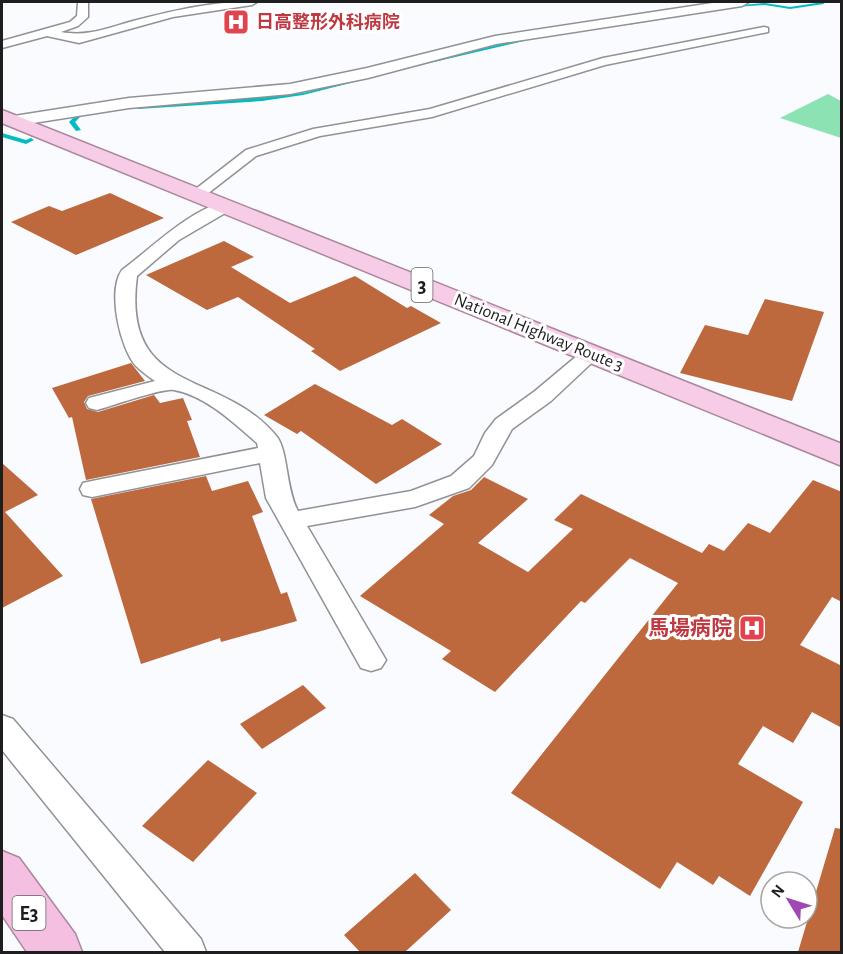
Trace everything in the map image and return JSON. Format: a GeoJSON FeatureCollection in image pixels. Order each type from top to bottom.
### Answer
{"type":"FeatureCollection","features":[{"type":"Feature","properties":{"kind":"highway","name":"National Highway Route 3"},"geometry":{"type":"LineString","coordinates":[[8,119],[842,456]]}},
{"type":"Feature","properties":{"kind":"highway","name":"E3"},"geometry":{"type":"LineString","coordinates":[[2,874],[57,952]]}},
{"type":"Feature","properties":{"kind":"street"},"geometry":{"type":"LineString","coordinates":[[2,45],[74,24],[82,17],[83,2]]}},
{"type":"Feature","properties":{"kind":"street"},"geometry":{"type":"LineString","coordinates":[[47,32],[79,39],[172,14],[252,2]]}},
{"type":"Feature","properties":{"kind":"street"},"geometry":{"type":"LineString","coordinates":[[8,119],[129,103],[290,89],[368,73],[495,40],[742,2]]}},
{"type":"Feature","properties":{"kind":"street"},"geometry":{"type":"LineString","coordinates":[[196,195],[251,153],[318,132],[432,113],[603,62],[764,30]]}},
{"type":"Feature","properties":{"kind":"street"},"geometry":{"type":"LineString","coordinates":[[226,206],[173,236],[155,254],[128,274],[124,302],[135,340],[144,362],[174,383],[204,394],[238,415],[268,441],[278,498],[370,660]]}},
{"type":"Feature","properties":{"kind":"street"},"geometry":{"type":"LineString","coordinates":[[292,521],[363,506],[415,499],[460,482],[484,460],[496,433],[504,424],[543,396],[591,354]]}},
{"type":"Feature","properties":{"kind":"street"},"geometry":{"type":"LineString","coordinates":[[98,403],[174,383]]}},
{"type":"Feature","properties":{"kind":"street"},"geometry":{"type":"LineString","coordinates":[[92,489],[271,453]]}},
{"type":"Feature","properties":{"kind":"street"},"geometry":{"type":"LineString","coordinates":[[2,728],[188,952]]}},
{"type":"Feature","properties":{"kind":"green space"},"geometry":{"type":"Polygon","coordinates":[[[828,94],[841,101],[841,138],[780,118],[828,94]]]}},
{"type":"Feature","properties":{"kind":"building"},"geometry":{"type":"Polygon","coordinates":[[[110,193],[164,218],[76,255],[11,222],[49,206],[62,211],[110,193]]]}},
{"type":"Feature","properties":{"kind":"building"},"geometry":{"type":"Polygon","coordinates":[[[224,241],[254,257],[231,267],[290,303],[355,276],[407,308],[411,306],[441,323],[340,371],[311,351],[315,349],[238,297],[207,310],[146,275],[224,241]]]}},
{"type":"Feature","properties":{"kind":"building"},"geometry":{"type":"Polygon","coordinates":[[[765,299],[824,312],[792,401],[680,373],[705,325],[748,335],[765,299]]]}},
{"type":"Feature","properties":{"kind":"building"},"geometry":{"type":"Polygon","coordinates":[[[131,363],[145,381],[88,396],[84,402],[87,409],[98,412],[154,395],[160,403],[183,398],[192,420],[187,421],[200,457],[86,480],[72,417],[69,418],[52,388],[131,363]]]}},
{"type":"Feature","properties":{"kind":"building"},"geometry":{"type":"Polygon","coordinates":[[[315,384],[392,425],[402,419],[442,444],[376,484],[301,431],[297,434],[264,415],[315,384]]]}},
{"type":"Feature","properties":{"kind":"building"},"geometry":{"type":"Polygon","coordinates":[[[2,463],[38,495],[5,512],[63,576],[2,608],[2,463]]]}},
{"type":"Feature","properties":{"kind":"building"},"geometry":{"type":"Polygon","coordinates":[[[206,476],[212,491],[248,481],[263,512],[252,516],[281,594],[287,592],[297,621],[221,642],[220,638],[141,664],[91,499],[206,476]]]}},
{"type":"Feature","properties":{"kind":"building"},"geometry":{"type":"Polygon","coordinates":[[[484,477],[528,499],[478,543],[528,572],[573,529],[554,520],[581,494],[702,553],[709,544],[724,551],[748,523],[770,533],[813,480],[842,492],[842,602],[832,597],[800,645],[842,666],[842,728],[812,712],[793,743],[763,726],[738,764],[803,802],[765,870],[759,870],[759,880],[750,896],[719,876],[713,885],[677,862],[660,889],[511,793],[678,583],[630,558],[585,603],[581,601],[495,692],[442,659],[451,651],[360,596],[444,524],[429,515],[453,496],[471,490],[484,477]]]}},
{"type":"Feature","properties":{"kind":"building"},"geometry":{"type":"Polygon","coordinates":[[[303,685],[326,708],[262,749],[240,724],[303,685]]]}},
{"type":"Feature","properties":{"kind":"building"},"geometry":{"type":"Polygon","coordinates":[[[208,760],[257,793],[193,862],[142,826],[208,760]]]}},
{"type":"Feature","properties":{"kind":"building"},"geometry":{"type":"Polygon","coordinates":[[[835,828],[842,829],[842,952],[798,952],[805,930],[819,930],[819,882],[835,828]]]}},
{"type":"Feature","properties":{"kind":"building"},"geometry":{"type":"Polygon","coordinates":[[[415,873],[451,910],[405,952],[360,952],[344,935],[415,873]]]}},
{"type":"Feature","properties":{"kind":"waterway"},"geometry":{"type":"LineString","coordinates":[[734,6],[765,4],[790,8],[823,3]]}},
{"type":"Feature","properties":{"kind":"waterway"},"geometry":{"type":"LineString","coordinates":[[627,24],[682,15]]}},
{"type":"Feature","properties":{"kind":"waterway"},"geometry":{"type":"LineString","coordinates":[[404,68],[522,40]]}},
{"type":"Feature","properties":{"kind":"waterway"},"geometry":{"type":"LineString","coordinates":[[138,107],[303,94],[364,78]]}},
{"type":"Feature","properties":{"kind":"waterway"},"geometry":{"type":"LineString","coordinates":[[78,130],[72,122],[80,114],[88,113]]}},
{"type":"Feature","properties":{"kind":"waterway"},"geometry":{"type":"LineString","coordinates":[[2,135],[26,142],[31,140]]}},
{"type":"Feature","properties":{"kind":"place","name":"日高整形外科病院"},"geometry":{"type":"Point","coordinates":[236,22]}},
{"type":"Feature","properties":{"kind":"place","name":"馬場病院"},"geometry":{"type":"Point","coordinates":[752,628]}}]}
